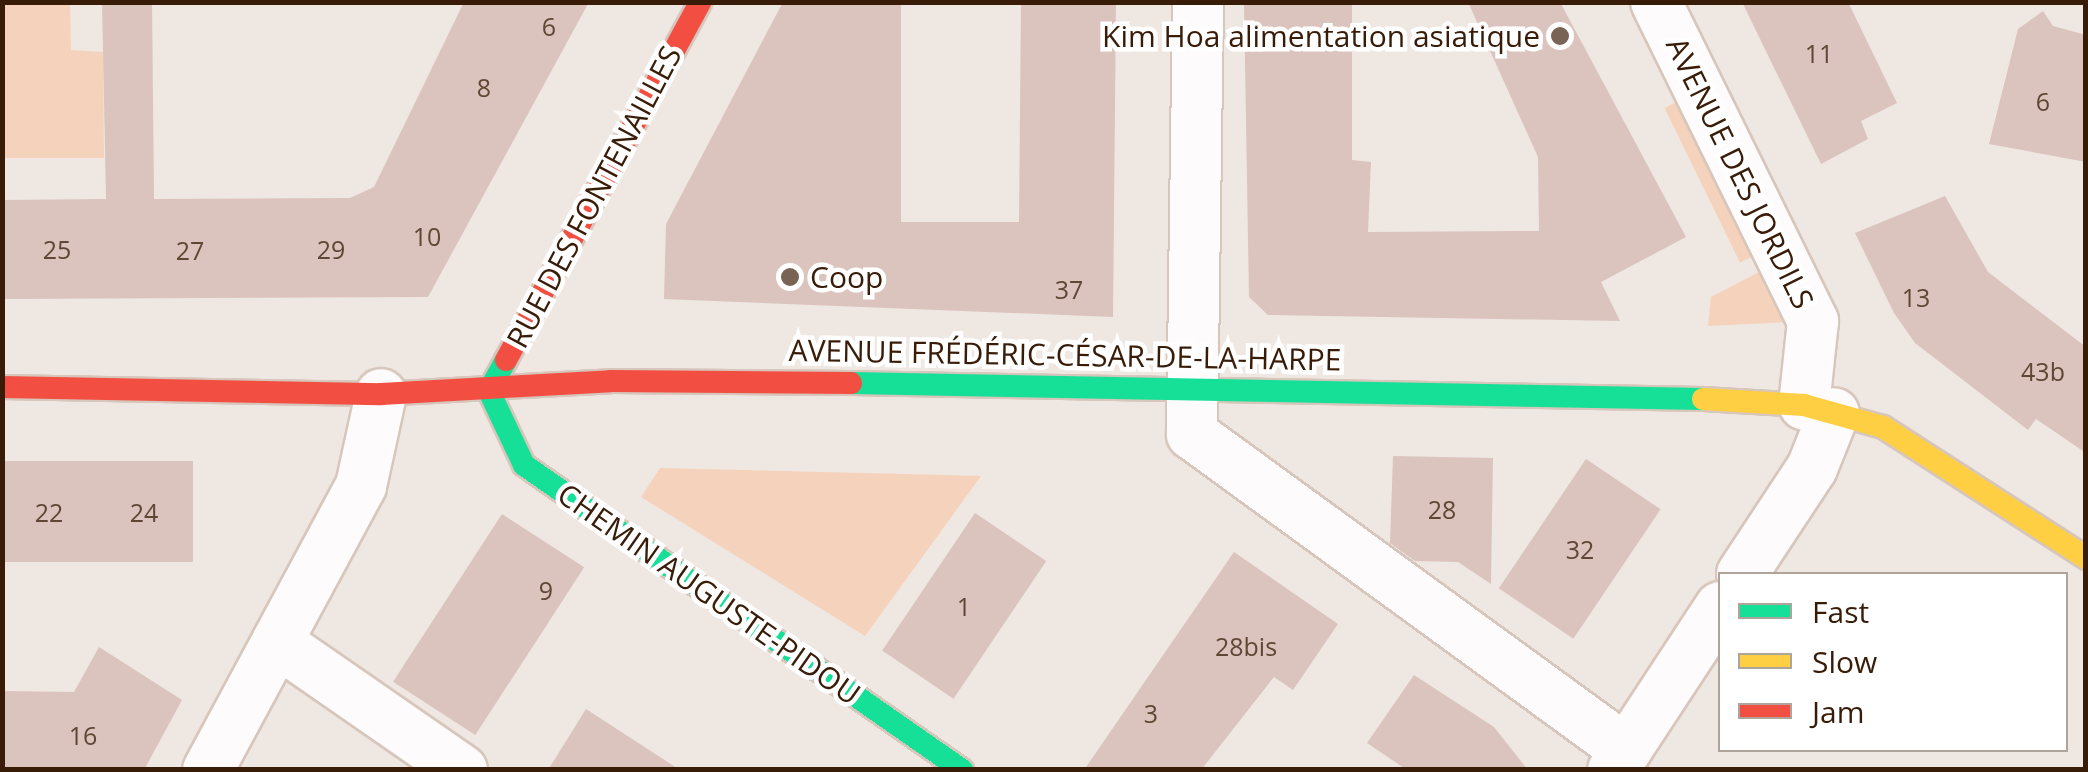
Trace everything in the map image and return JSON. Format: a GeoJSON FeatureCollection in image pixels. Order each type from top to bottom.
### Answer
{"type":"FeatureCollection","features":[{"type":"Feature","properties":{"kind":"street","name":"RUE DES FONTENAILLES"},"geometry":{"type":"LineString","coordinates":[[489,391],[700,2]]}},
{"type":"Feature","properties":{"kind":"street"},"geometry":{"type":"LineString","coordinates":[[1198,2],[1192,434],[1619,760],[1718,610]]}},
{"type":"Feature","properties":{"kind":"street","name":"AVENUE DES JORDILS"},"geometry":{"type":"LineString","coordinates":[[1656,2],[1813,320],[1819,409]]}},
{"type":"Feature","properties":{"kind":"street","name":"AVENUE FRÉDÉRIC-CÉSAR-DE-LA-HARPE"},"geometry":{"type":"LineString","coordinates":[[2,386],[381,394],[489,391],[612,381],[1575,390],[1819,409],[1883,427],[2086,558]]}},
{"type":"Feature","properties":{"kind":"street","name":"CHEMIN AUGUSTE-PIDOU"},"geometry":{"type":"LineString","coordinates":[[489,391],[524,465],[962,770]]}},
{"type":"Feature","properties":{"kind":"street"},"geometry":{"type":"LineString","coordinates":[[208,770],[361,486],[381,394]]}},
{"type":"Feature","properties":{"kind":"street"},"geometry":{"type":"LineString","coordinates":[[1743,572],[1812,468],[1819,409]]}},
{"type":"Feature","properties":{"kind":"street"},"geometry":{"type":"LineString","coordinates":[[277,642],[462,770]]}},
{"type":"Feature","properties":{"kind":"shaded area"},"geometry":{"type":"Polygon","coordinates":[[[3,3],[70,3],[71,50],[103,52],[104,158],[3,158],[3,3]]]}},
{"type":"Feature","properties":{"kind":"shaded area"},"geometry":{"type":"Polygon","coordinates":[[[1679,101],[1754,256],[1740,263],[1665,108],[1679,101]]]}},
{"type":"Feature","properties":{"kind":"shaded area"},"geometry":{"type":"Polygon","coordinates":[[[1761,271],[1788,322],[1708,326],[1711,297],[1761,271]]]}},
{"type":"Feature","properties":{"kind":"shaded area"},"geometry":{"type":"Polygon","coordinates":[[[660,468],[981,476],[865,636],[641,497],[660,468]]]}},
{"type":"Feature","properties":{"kind":"building"},"geometry":{"type":"Polygon","coordinates":[[[102,2],[152,2],[154,199],[350,198],[374,187],[464,2],[589,2],[428,297],[2,299],[2,200],[106,199],[102,2]]]}},
{"type":"Feature","properties":{"kind":"building"},"geometry":{"type":"Polygon","coordinates":[[[783,2],[901,2],[901,222],[1019,222],[1021,2],[1116,2],[1113,317],[664,299],[666,224],[783,2]]]}},
{"type":"Feature","properties":{"kind":"building"},"geometry":{"type":"Polygon","coordinates":[[[1244,2],[1352,2],[1352,160],[1371,162],[1368,232],[1539,231],[1538,157],[1468,2],[1560,2],[1686,237],[1601,282],[1620,321],[1268,315],[1249,297],[1244,2]]]}},
{"type":"Feature","properties":{"kind":"building"},"geometry":{"type":"Polygon","coordinates":[[[1742,2],[1848,2],[1897,103],[1861,121],[1868,139],[1821,164],[1742,2]]]}},
{"type":"Feature","properties":{"kind":"building"},"geometry":{"type":"Polygon","coordinates":[[[2043,11],[2053,26],[2086,35],[2086,162],[1989,144],[2018,29],[2043,11]]]}},
{"type":"Feature","properties":{"kind":"building"},"geometry":{"type":"Polygon","coordinates":[[[1945,196],[1988,272],[2086,347],[2086,453],[2036,419],[2028,430],[1915,343],[1894,313],[1855,233],[1945,196]]]}},
{"type":"Feature","properties":{"kind":"building"},"geometry":{"type":"Polygon","coordinates":[[[1393,456],[1493,458],[1491,584],[1458,562],[1415,561],[1390,543],[1393,456]]]}},
{"type":"Feature","properties":{"kind":"building"},"geometry":{"type":"Polygon","coordinates":[[[1586,459],[1661,509],[1573,639],[1499,588],[1586,459]]]}},
{"type":"Feature","properties":{"kind":"building"},"geometry":{"type":"Polygon","coordinates":[[[2,461],[193,461],[193,562],[2,562],[2,461]]]}},
{"type":"Feature","properties":{"kind":"building"},"geometry":{"type":"Polygon","coordinates":[[[975,513],[1046,561],[953,699],[882,651],[975,513]]]}},
{"type":"Feature","properties":{"kind":"building"},"geometry":{"type":"Polygon","coordinates":[[[502,514],[584,567],[475,735],[393,682],[502,514]]]}},
{"type":"Feature","properties":{"kind":"building"},"geometry":{"type":"Polygon","coordinates":[[[1234,552],[1338,624],[1293,690],[1274,677],[1201,770],[1084,770],[1234,552]]]}},
{"type":"Feature","properties":{"kind":"building"},"geometry":{"type":"Polygon","coordinates":[[[99,647],[182,700],[144,770],[2,770],[2,691],[74,692],[99,647]]]}},
{"type":"Feature","properties":{"kind":"building"},"geometry":{"type":"Polygon","coordinates":[[[1414,675],[1494,727],[1528,770],[1407,770],[1367,743],[1414,675]]]}},
{"type":"Feature","properties":{"kind":"building"},"geometry":{"type":"Polygon","coordinates":[[[586,709],[680,770],[548,770],[586,709]]]}},
{"type":"Feature","properties":{"kind":"traffic: fast"},"geometry":{"type":"LineString","coordinates":[[506,360],[489,391],[524,465],[962,770]]}},
{"type":"Feature","properties":{"kind":"traffic: fast"},"geometry":{"type":"LineString","coordinates":[[851,383],[1703,399]]}},
{"type":"Feature","properties":{"kind":"traffic: slow"},"geometry":{"type":"LineString","coordinates":[[1703,399],[1804,405],[1883,427],[2086,558]]}},
{"type":"Feature","properties":{"kind":"traffic: jam"},"geometry":{"type":"LineString","coordinates":[[506,360],[700,2]]}},
{"type":"Feature","properties":{"kind":"traffic: jam"},"geometry":{"type":"LineString","coordinates":[[2,387],[381,394],[611,381],[851,383]]}},
{"type":"Feature","properties":{"kind":"place","name":"Kim Hoa alimentation asiatique"},"geometry":{"type":"Point","coordinates":[1560,36]}},
{"type":"Feature","properties":{"kind":"place","name":"Coop"},"geometry":{"type":"Point","coordinates":[790,277]}}]}
